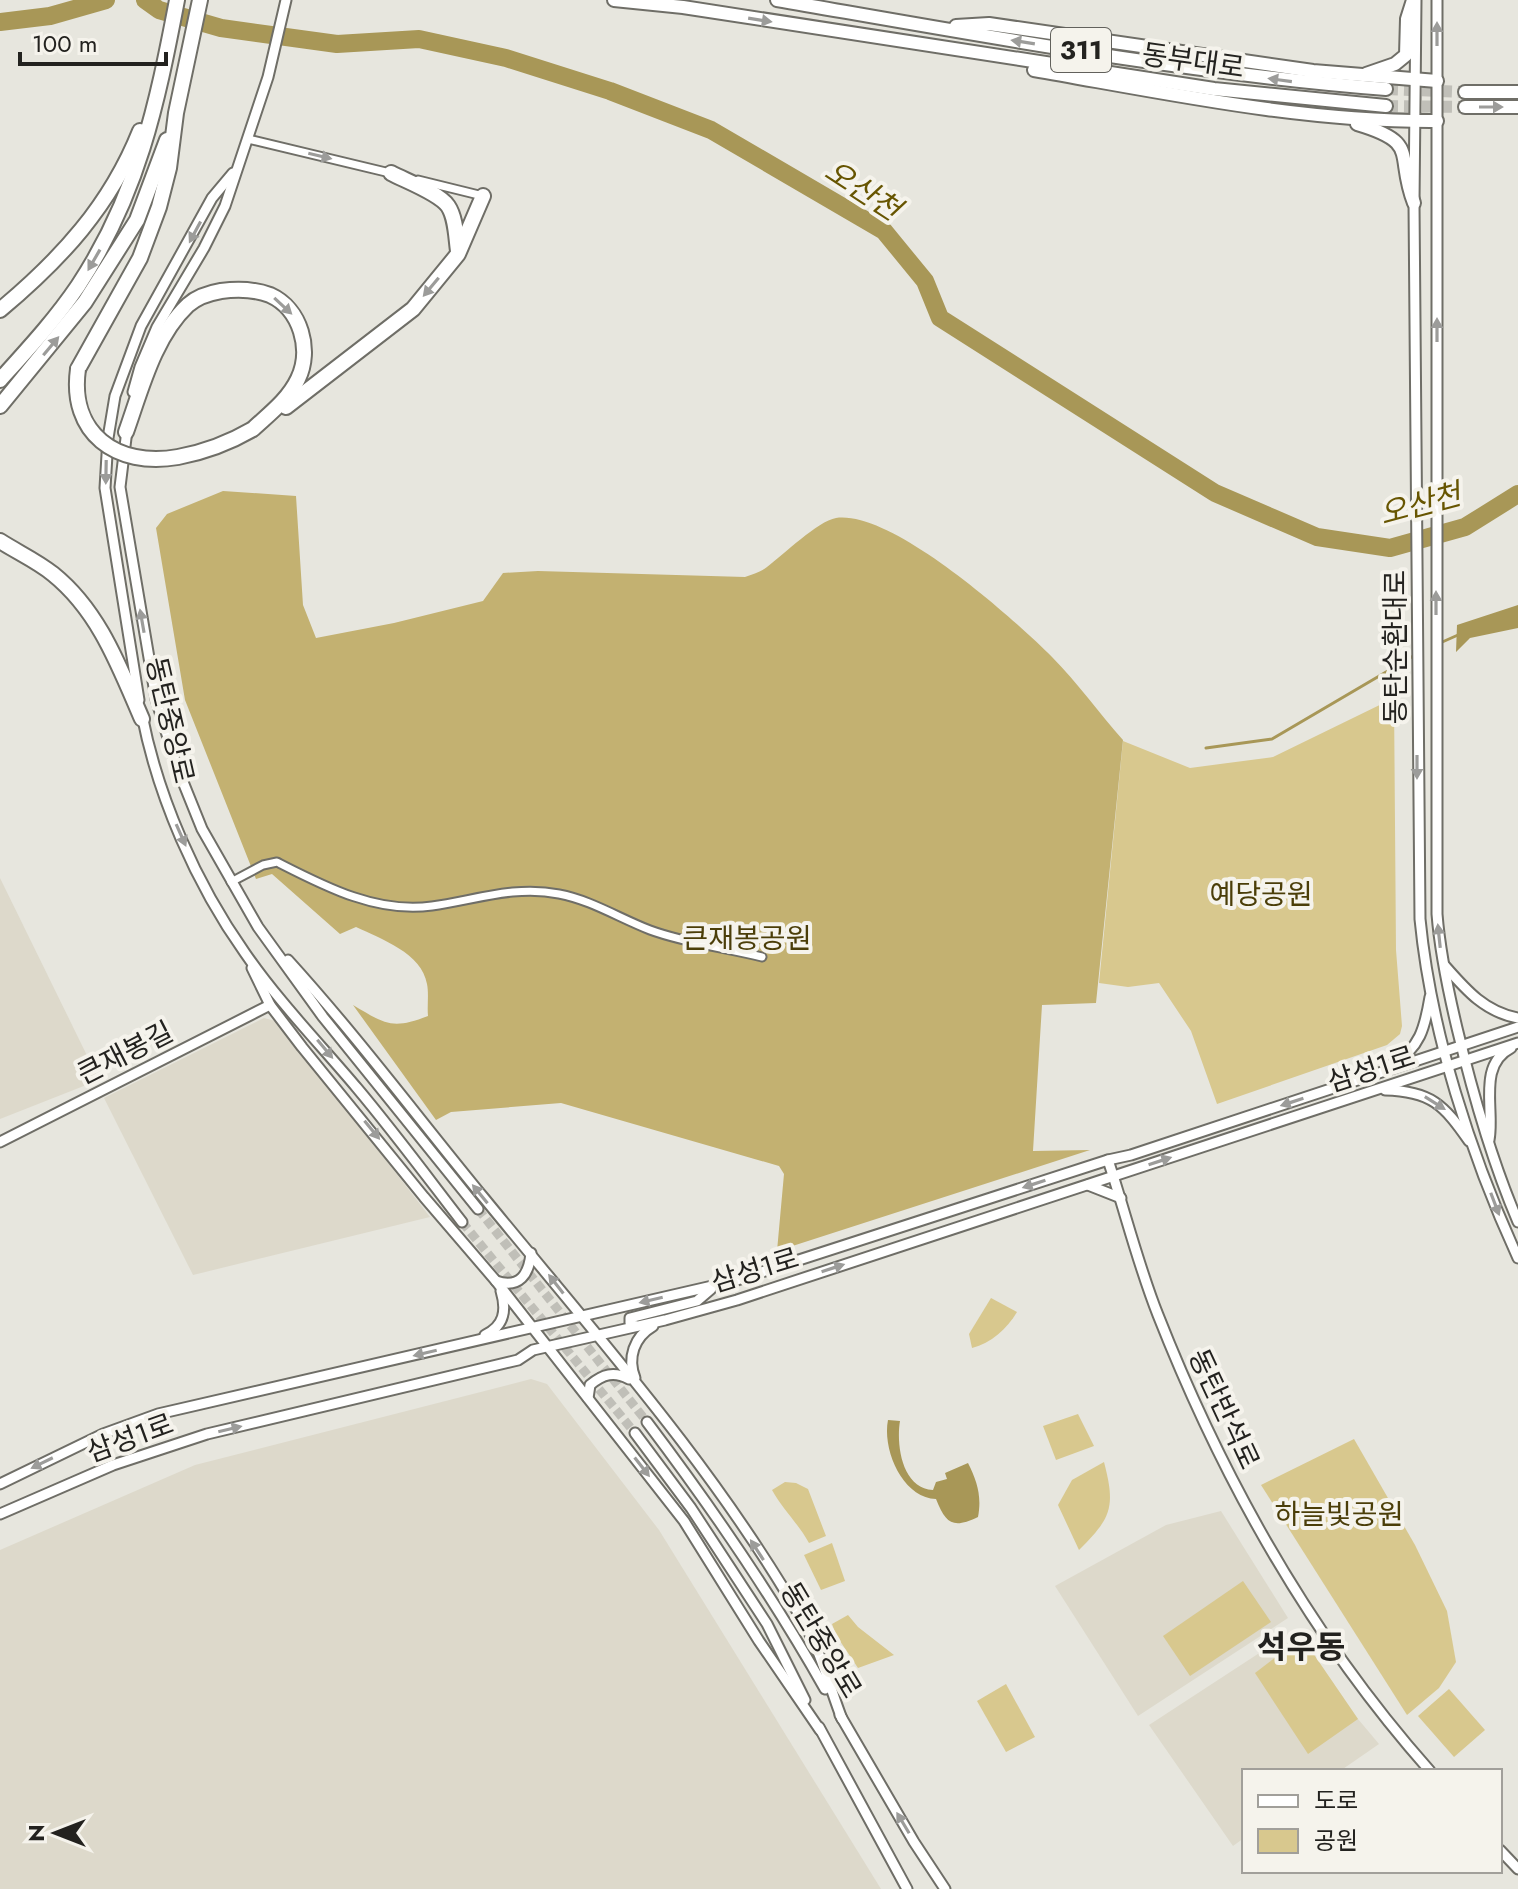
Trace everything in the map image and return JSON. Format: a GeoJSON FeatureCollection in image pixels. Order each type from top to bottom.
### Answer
{"type":"FeatureCollection","features":[{"type":"Feature","properties":{"kind":"highway"},"geometry":{"type":"LineString","coordinates":[[0,380],[67,300],[109,233],[142,155],[177,0]]}},
{"type":"Feature","properties":{"kind":"highway"},"geometry":{"type":"LineString","coordinates":[[200,0],[176,113],[166,181],[140,258],[78,369],[76,387],[79,410],[87,427],[102,442],[122,453],[174,458],[209,450],[253,429],[413,309],[458,254],[483,196]]}},
{"type":"Feature","properties":{"kind":"highway","name":"동부대로"},"geometry":{"type":"LineString","coordinates":[[614,0],[683,7],[1214,89],[1386,106]]}},
{"type":"Feature","properties":{"kind":"highway","name":"동부대로"},"geometry":{"type":"LineString","coordinates":[[777,0],[935,28],[1294,82],[1386,89]]}},
{"type":"Feature","properties":{"kind":"highway"},"geometry":{"type":"LineString","coordinates":[[1361,75],[1395,64],[1406,55],[1407,19],[1415,0]]}},
{"type":"Feature","properties":{"kind":"highway"},"geometry":{"type":"LineString","coordinates":[[935,28],[989,24],[1313,71],[1437,81]]}},
{"type":"Feature","properties":{"kind":"highway"},"geometry":{"type":"LineString","coordinates":[[890,41],[964,59],[1195,98],[1335,117],[1437,121]]}},
{"type":"Feature","properties":{"kind":"highway"},"geometry":{"type":"LineString","coordinates":[[0,310],[80,236],[128,162],[160,83]]}},
{"type":"Feature","properties":{"kind":"highway"},"geometry":{"type":"LineString","coordinates":[[1465,92],[1518,92]]}},
{"type":"Feature","properties":{"kind":"highway"},"geometry":{"type":"LineString","coordinates":[[1465,107],[1518,107]]}},
{"type":"Feature","properties":{"kind":"highway"},"geometry":{"type":"LineString","coordinates":[[0,404],[85,302],[137,220],[176,113]]}},
{"type":"Feature","properties":{"kind":"highway"},"geometry":{"type":"LineString","coordinates":[[1335,117],[1383,131],[1402,146],[1407,161],[1407,185],[1414,203]]}},
{"type":"Feature","properties":{"kind":"highway"},"geometry":{"type":"LineString","coordinates":[[391,173],[448,205],[458,254]]}},
{"type":"Feature","properties":{"kind":"highway"},"geometry":{"type":"LineString","coordinates":[[126,432],[146,374],[172,323],[190,303],[209,293],[241,289],[269,295],[282,303],[298,324],[305,350],[303,365],[289,395],[253,429]]}},
{"type":"Feature","properties":{"kind":"highway"},"geometry":{"type":"LineString","coordinates":[[0,541],[51,572],[86,605],[113,652],[142,719]]}},
{"type":"Feature","properties":{"kind":"street","name":"동탄중앙로"},"geometry":{"type":"LineString","coordinates":[[258,927],[202,829],[177,767],[156,699],[120,487],[128,408],[140,367],[157,327],[225,206],[258,108],[286,0]]}},
{"type":"Feature","properties":{"kind":"street","name":"동탄순환대로"},"geometry":{"type":"LineString","coordinates":[[1415,0],[1420,919],[1436,1016],[1474,1148]]}},
{"type":"Feature","properties":{"kind":"street","name":"동탄순환대로"},"geometry":{"type":"LineString","coordinates":[[1437,0],[1436,884],[1442,963],[1461,1046],[1488,1144],[1518,1222]]}},
{"type":"Feature","properties":{"kind":"street"},"geometry":{"type":"LineString","coordinates":[[248,139],[483,196]]}},
{"type":"Feature","properties":{"kind":"street","name":"동탄중앙로"},"geometry":{"type":"LineString","coordinates":[[237,167],[212,198],[141,326],[123,370],[110,424],[106,497],[142,719],[179,833],[222,918],[245,954],[361,1092],[462,1222]]}},
{"type":"Feature","properties":{"kind":"street"},"geometry":{"type":"LineString","coordinates":[[231,882],[263,865],[277,862],[342,895],[411,907],[430,907],[520,891],[560,894],[589,902],[652,931],[762,957]]}},
{"type":"Feature","properties":{"kind":"street"},"geometry":{"type":"LineString","coordinates":[[258,927],[323,1017],[478,1209]]}},
{"type":"Feature","properties":{"kind":"street"},"geometry":{"type":"LineString","coordinates":[[258,927],[331,1007],[582,1316],[720,1492],[806,1626],[842,1719]]}},
{"type":"Feature","properties":{"kind":"street"},"geometry":{"type":"LineString","coordinates":[[245,954],[270,1005],[533,1327],[684,1521],[759,1641],[820,1730]]}},
{"type":"Feature","properties":{"kind":"street"},"geometry":{"type":"LineString","coordinates":[[1442,963],[1480,1003],[1498,1013],[1518,1018]]}},
{"type":"Feature","properties":{"kind":"street"},"geometry":{"type":"LineString","coordinates":[[1373,1075],[1409,1053],[1420,1039],[1431,994]]}},
{"type":"Feature","properties":{"kind":"street","name":"큰재봉길"},"geometry":{"type":"LineString","coordinates":[[0,1142],[270,1005]]}},
{"type":"Feature","properties":{"kind":"street"},"geometry":{"type":"LineString","coordinates":[[1436,1016],[1448,1021],[1454,1012]]}},
{"type":"Feature","properties":{"kind":"street","name":"삼성1로"},"geometry":{"type":"LineString","coordinates":[[0,1484],[103,1434],[172,1410],[714,1286],[1131,1155],[1518,1027]]}},
{"type":"Feature","properties":{"kind":"street"},"geometry":{"type":"LineString","coordinates":[[1488,1144],[1492,1126],[1491,1075],[1506,1051],[1518,1044]]}},
{"type":"Feature","properties":{"kind":"street","name":"삼성1로"},"geometry":{"type":"LineString","coordinates":[[0,1514],[113,1465],[207,1434],[518,1360],[533,1350],[737,1300],[1518,1044]]}},
{"type":"Feature","properties":{"kind":"street"},"geometry":{"type":"LineString","coordinates":[[1378,1090],[1410,1092],[1435,1101],[1451,1115],[1474,1148],[1518,1258]]}},
{"type":"Feature","properties":{"kind":"street"},"geometry":{"type":"LineString","coordinates":[[1465,1118],[1471,1109],[1479,1113]]}},
{"type":"Feature","properties":{"kind":"street","name":"동탄반석로"},"geometry":{"type":"LineString","coordinates":[[1108,1160],[1157,1313],[1219,1456],[1248,1509],[1336,1650],[1428,1769]]}},
{"type":"Feature","properties":{"kind":"street"},"geometry":{"type":"LineString","coordinates":[[1088,1185],[1121,1198]]}},
{"type":"Feature","properties":{"kind":"street"},"geometry":{"type":"LineString","coordinates":[[496,1281],[507,1284],[520,1280],[529,1268],[531,1253]]}},
{"type":"Feature","properties":{"kind":"street"},"geometry":{"type":"LineString","coordinates":[[472,1342],[496,1330],[501,1323],[505,1301],[496,1281]]}},
{"type":"Feature","properties":{"kind":"street"},"geometry":{"type":"LineString","coordinates":[[636,1326],[630,1323],[630,1318],[697,1301],[714,1286]]}},
{"type":"Feature","properties":{"kind":"street"},"geometry":{"type":"LineString","coordinates":[[636,1384],[631,1368],[632,1351],[646,1330],[665,1320]]}},
{"type":"Feature","properties":{"kind":"street"},"geometry":{"type":"LineString","coordinates":[[588,1398],[590,1385],[603,1376],[620,1374],[636,1384]]}},
{"type":"Feature","properties":{"kind":"street","name":"동탄중앙로"},"geometry":{"type":"LineString","coordinates":[[647,1422],[709,1504],[784,1617],[906,1829],[945,1889]]}},
{"type":"Feature","properties":{"kind":"street"},"geometry":{"type":"LineString","coordinates":[[635,1433],[691,1508],[767,1624],[820,1730]]}},
{"type":"Feature","properties":{"kind":"street","name":"동탄중앙로"},"geometry":{"type":"LineString","coordinates":[[820,1730],[907,1889]]}},
{"type":"Feature","properties":{"kind":"street"},"geometry":{"type":"LineString","coordinates":[[1502,1852],[1518,1869]]}},
{"type":"Feature","properties":{"kind":"shaded area"},"geometry":{"type":"Polygon","coordinates":[[[1518,605],[1518,628],[1470,638],[1456,652],[1457,625],[1518,605]]]}},
{"type":"Feature","properties":{"kind":"shaded area"},"geometry":{"type":"Polygon","coordinates":[[[0,878],[99,1080],[0,1119],[0,878]]]}},
{"type":"Feature","properties":{"kind":"shaded area"},"geometry":{"type":"Polygon","coordinates":[[[264,1018],[279,1022],[430,1217],[193,1275],[104,1098],[264,1018]]]}},
{"type":"Feature","properties":{"kind":"shaded area"},"geometry":{"type":"Polygon","coordinates":[[[531,1379],[547,1384],[659,1530],[881,1889],[0,1889],[0,1550],[195,1465],[531,1379]]]}},
{"type":"Feature","properties":{"kind":"shaded area"},"geometry":{"type":"Polygon","coordinates":[[[888,1420],[900,1421],[899,1442],[903,1464],[914,1482],[923,1487],[933,1490],[936,1482],[947,1479],[945,1473],[968,1463],[978,1489],[978,1517],[962,1523],[951,1522],[936,1499],[924,1497],[905,1481],[897,1470],[888,1445],[888,1420]]]}},
{"type":"Feature","properties":{"kind":"shaded area"},"geometry":{"type":"Polygon","coordinates":[[[1221,1511],[1288,1618],[1138,1716],[1055,1586],[1166,1525],[1221,1511]]]}},
{"type":"Feature","properties":{"kind":"shaded area"},"geometry":{"type":"Polygon","coordinates":[[[1296,1629],[1379,1744],[1343,1769],[1242,1769],[1242,1839],[1233,1846],[1149,1725],[1296,1629]]]}},
{"type":"Feature","properties":{"kind":"green space","name":"큰재봉공원"},"geometry":{"type":"Polygon","coordinates":[[[223,491],[296,496],[303,605],[316,638],[483,601],[503,573],[538,571],[745,577],[765,569],[810,532],[836,518],[860,520],[888,531],[950,570],[1010,618],[1052,657],[1123,740],[1096,1003],[1042,1005],[1033,1151],[1090,1150],[777,1251],[784,1174],[779,1166],[561,1103],[451,1112],[436,1120],[353,1005],[389,1023],[406,1023],[428,1016],[428,988],[424,973],[399,948],[356,927],[340,934],[272,874],[256,879],[185,700],[156,528],[167,514],[223,491]]]}},
{"type":"Feature","properties":{"kind":"green space","name":"예당공원"},"geometry":{"type":"Polygon","coordinates":[[[1394,698],[1396,950],[1400,1034],[1387,1045],[1217,1104],[1191,1031],[1159,983],[1128,987],[1099,983],[1123,741],[1190,768],[1273,757],[1394,698]]]}},
{"type":"Feature","properties":{"kind":"green space"},"geometry":{"type":"Polygon","coordinates":[[[991,1298],[1017,1312],[998,1334],[972,1348],[969,1334],[991,1298]]]}},
{"type":"Feature","properties":{"kind":"green space"},"geometry":{"type":"Polygon","coordinates":[[[1078,1414],[1094,1446],[1056,1460],[1043,1426],[1078,1414]]]}},
{"type":"Feature","properties":{"kind":"green space","name":"하늘빛공원"},"geometry":{"type":"Polygon","coordinates":[[[1354,1439],[1415,1545],[1447,1611],[1456,1662],[1439,1688],[1407,1715],[1261,1485],[1354,1439]]]}},
{"type":"Feature","properties":{"kind":"green space"},"geometry":{"type":"Polygon","coordinates":[[[1104,1462],[1110,1491],[1108,1511],[1098,1529],[1079,1550],[1058,1505],[1072,1480],[1104,1462]]]}},
{"type":"Feature","properties":{"kind":"green space"},"geometry":{"type":"Polygon","coordinates":[[[785,1482],[808,1489],[826,1536],[809,1543],[772,1490],[785,1482]]]}},
{"type":"Feature","properties":{"kind":"green space"},"geometry":{"type":"Polygon","coordinates":[[[832,1543],[845,1581],[821,1590],[804,1555],[832,1543]]]}},
{"type":"Feature","properties":{"kind":"green space"},"geometry":{"type":"Polygon","coordinates":[[[1243,1581],[1271,1622],[1190,1676],[1163,1636],[1243,1581]]]}},
{"type":"Feature","properties":{"kind":"green space"},"geometry":{"type":"Polygon","coordinates":[[[848,1615],[858,1627],[894,1655],[858,1668],[832,1624],[848,1615]]]}},
{"type":"Feature","properties":{"kind":"green space"},"geometry":{"type":"Polygon","coordinates":[[[1302,1637],[1358,1719],[1308,1754],[1255,1673],[1302,1637]]]}},
{"type":"Feature","properties":{"kind":"green space"},"geometry":{"type":"Polygon","coordinates":[[[1006,1684],[1035,1737],[1006,1752],[977,1701],[1006,1684]]]}},
{"type":"Feature","properties":{"kind":"green space"},"geometry":{"type":"Polygon","coordinates":[[[1449,1689],[1485,1730],[1454,1757],[1418,1716],[1449,1689]]]}},
{"type":"Feature","properties":{"kind":"waterway","name":"오산천"},"geometry":{"type":"LineString","coordinates":[[0,22],[50,16],[106,0]]}},
{"type":"Feature","properties":{"kind":"waterway","name":"오산천"},"geometry":{"type":"LineString","coordinates":[[145,0],[159,10],[221,28],[337,44],[419,39],[506,58],[610,91],[711,130],[884,231],[925,281],[940,318],[1215,493],[1317,537],[1390,548],[1465,527],[1518,494]]}},
{"type":"Feature","properties":{"kind":"waterway"},"geometry":{"type":"LineString","coordinates":[[1440,643],[1458,635]]}},
{"type":"Feature","properties":{"kind":"waterway"},"geometry":{"type":"LineString","coordinates":[[1206,748],[1272,739],[1415,655]]}},
{"type":"Feature","properties":{"kind":"tunnel"},"geometry":{"type":"LineString","coordinates":[[1386,89],[1465,92]]}},
{"type":"Feature","properties":{"kind":"tunnel"},"geometry":{"type":"LineString","coordinates":[[1386,106],[1465,107]]}},
{"type":"Feature","properties":{"kind":"tunnel"},"geometry":{"type":"LineString","coordinates":[[478,1209],[647,1422]]}},
{"type":"Feature","properties":{"kind":"tunnel"},"geometry":{"type":"LineString","coordinates":[[462,1222],[635,1433]]}},
{"type":"Feature","properties":{"kind":"district","name":"석우동"},"geometry":{"type":"Point","coordinates":[1301,1647]}}]}
